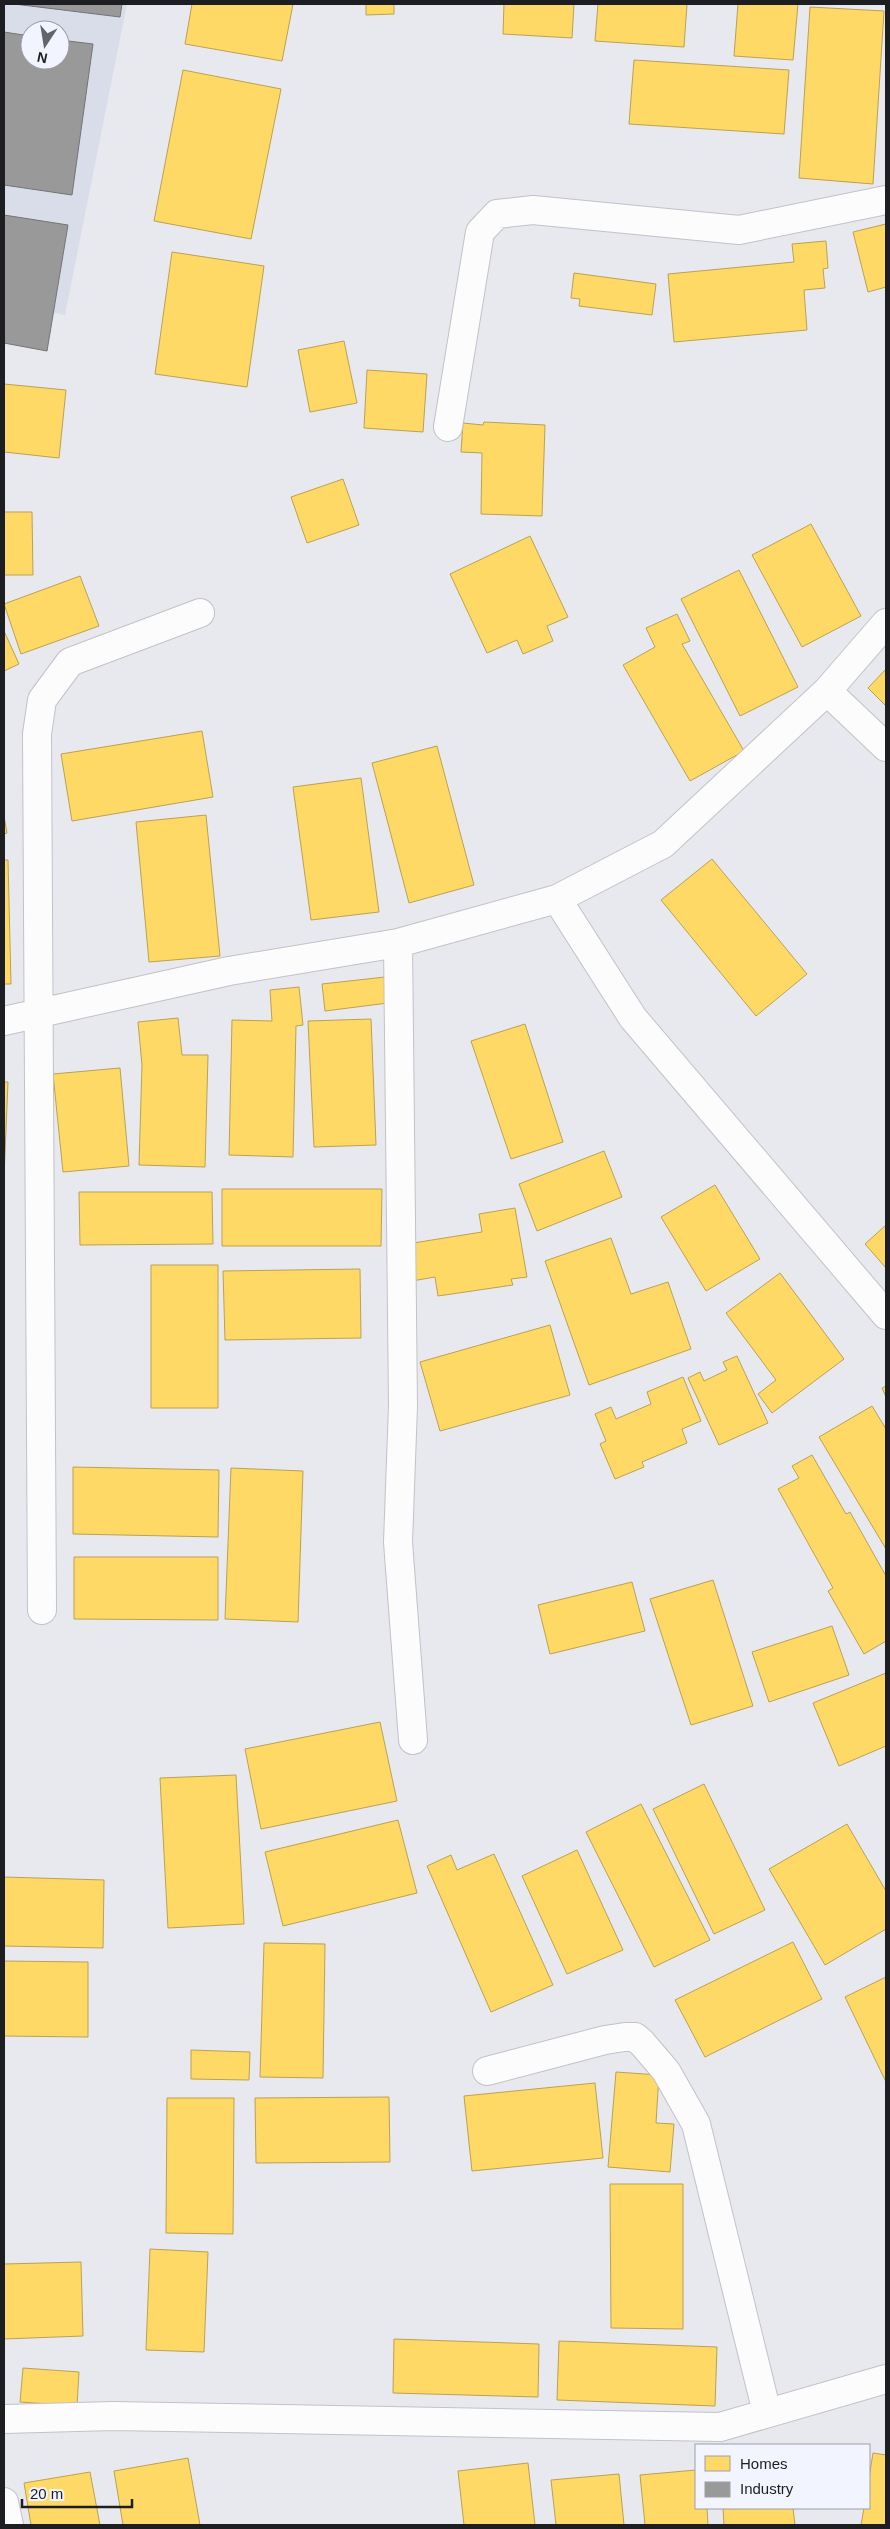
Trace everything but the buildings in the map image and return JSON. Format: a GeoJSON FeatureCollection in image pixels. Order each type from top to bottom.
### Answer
{"type":"FeatureCollection","features":[{"type":"Feature","properties":{"kind":"street"},"geometry":{"type":"LineString","coordinates":[[448,427],[480,232],[496,214],[533,210],[739,230],[886,200]]}},
{"type":"Feature","properties":{"kind":"street"},"geometry":{"type":"LineString","coordinates":[[42,1610],[37,734],[42,700],[70,662],[200,613]]}},
{"type":"Feature","properties":{"kind":"street"},"geometry":{"type":"LineString","coordinates":[[4,1021],[38,1015],[229,971],[398,943],[557,899],[663,844],[827,691],[886,623]]}},
{"type":"Feature","properties":{"kind":"street"},"geometry":{"type":"LineString","coordinates":[[827,691],[886,747]]}},
{"type":"Feature","properties":{"kind":"street"},"geometry":{"type":"LineString","coordinates":[[557,899],[633,1018],[886,1315]]}},
{"type":"Feature","properties":{"kind":"street"},"geometry":{"type":"LineString","coordinates":[[398,943],[402,1406],[398,1542],[413,1740]]}},
{"type":"Feature","properties":{"kind":"street"},"geometry":{"type":"LineString","coordinates":[[487,2071],[605,2040],[635,2037],[666,2071],[696,2124],[767,2413]]}},
{"type":"Feature","properties":{"kind":"street"},"geometry":{"type":"LineString","coordinates":[[4,2419],[113,2416],[720,2427],[886,2378]]}},
{"type":"Feature","properties":{"kind":"street"},"geometry":{"type":"LineString","coordinates":[[4,2502],[9,2525]]}},
{"type":"Feature","properties":{"kind":"shaded area"},"geometry":{"type":"Polygon","coordinates":[[[4,4],[127,4],[65,315],[4,302],[4,4]]]}}]}
